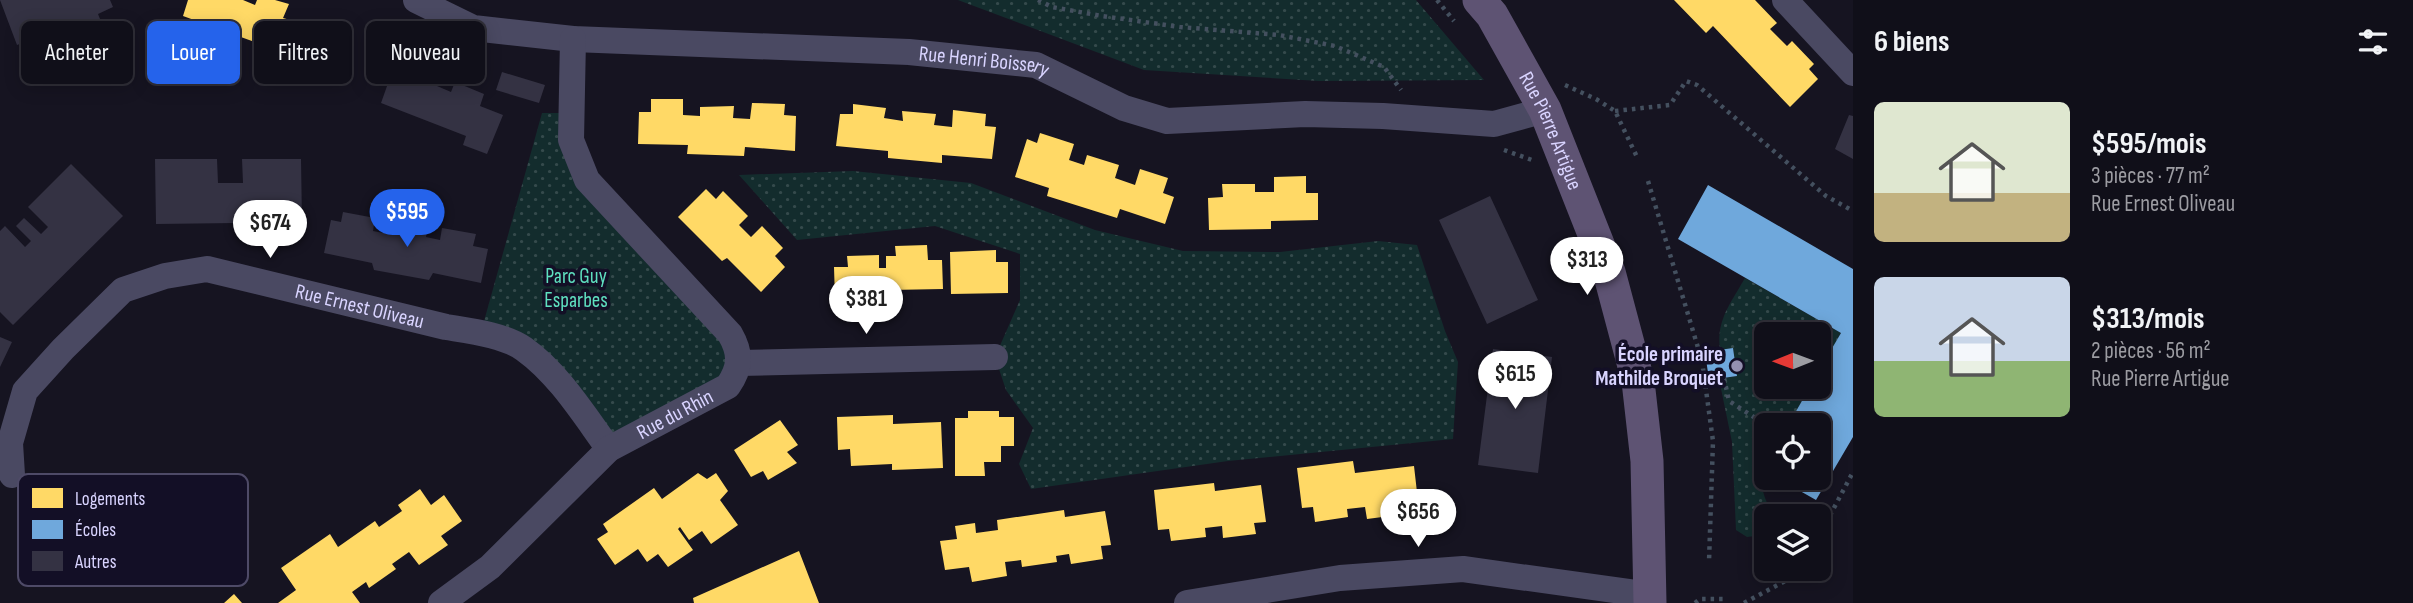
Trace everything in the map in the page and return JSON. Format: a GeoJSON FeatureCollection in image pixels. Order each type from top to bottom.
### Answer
{"type":"FeatureCollection","features":[{"type":"Feature","properties":{"kind":"main road","name":"Rue Pierre Artigue"},"geometry":{"type":"LineString","coordinates":[[1479,0],[1551,96],[1609,272],[1638,381],[1647,461],[1650,599]]}},
{"type":"Feature","properties":{"kind":"street","name":"Rue Henri Boissery"},"geometry":{"type":"LineString","coordinates":[[416,0],[473,28],[573,39],[909,52],[1036,65],[1124,108],[1167,121],[1305,114],[1494,124],[1551,96]]}},
{"type":"Feature","properties":{"kind":"street"},"geometry":{"type":"LineString","coordinates":[[1785,0],[1853,73]]}},
{"type":"Feature","properties":{"kind":"street"},"geometry":{"type":"LineString","coordinates":[[573,39],[571,140],[587,180],[730,334],[737,347],[739,362],[995,357]]}},
{"type":"Feature","properties":{"kind":"street","name":"Rue Ernest Oliveau"},"geometry":{"type":"LineString","coordinates":[[12,475],[10,443],[25,391],[63,349],[123,290],[165,276],[207,269],[446,327],[481,332],[523,348],[556,378],[609,449]]}},
{"type":"Feature","properties":{"kind":"street","name":"Rue du Rhin"},"geometry":{"type":"LineString","coordinates":[[441,603],[490,567],[609,449],[728,386],[736,374],[739,362]]}},
{"type":"Feature","properties":{"kind":"street"},"geometry":{"type":"LineString","coordinates":[[1187,603],[1340,578],[1463,569],[1650,599]]}},
{"type":"Feature","properties":{"kind":"path"},"geometry":{"type":"LineString","coordinates":[[1038,0],[1052,7],[1102,16],[1180,27],[1279,35],[1335,46],[1384,67],[1423,119]]}},
{"type":"Feature","properties":{"kind":"path"},"geometry":{"type":"LineString","coordinates":[[1615,111],[1670,105],[1686,81],[1697,85],[1826,196],[1853,211]]}},
{"type":"Feature","properties":{"kind":"path"},"geometry":{"type":"LineString","coordinates":[[1551,96],[1596,99],[1615,111],[1637,157]]}},
{"type":"Feature","properties":{"kind":"path"},"geometry":{"type":"LineString","coordinates":[[1500,149],[1538,162]]}},
{"type":"Feature","properties":{"kind":"path"},"geometry":{"type":"LineString","coordinates":[[1648,181],[1702,361],[1713,442],[1709,562]]}},
{"type":"Feature","properties":{"kind":"path"},"geometry":{"type":"LineString","coordinates":[[1724,378],[1729,401],[1754,417]]}},
{"type":"Feature","properties":{"kind":"path"},"geometry":{"type":"LineString","coordinates":[[1831,513],[1853,472]]}},
{"type":"Feature","properties":{"kind":"path"},"geometry":{"type":"LineString","coordinates":[[1744,603],[1785,581]]}},
{"type":"Feature","properties":{"kind":"path"},"geometry":{"type":"LineString","coordinates":[[1695,603],[1700,599],[1724,599]]}},
{"type":"Feature","properties":{"kind":"green space"},"geometry":{"type":"Polygon","coordinates":[[[958,0],[1416,0],[1484,80],[1319,81],[1144,70],[958,0]]]}},
{"type":"Feature","properties":{"kind":"green space","name":"Parc Guy Esparbes"},"geometry":{"type":"Polygon","coordinates":[[[542,113],[571,113],[571,140],[730,334],[736,374],[609,449],[556,378],[481,332],[542,113]]]}},
{"type":"Feature","properties":{"kind":"green space"},"geometry":{"type":"Polygon","coordinates":[[[853,171],[971,183],[1095,230],[1183,251],[1280,252],[1378,241],[1417,245],[1458,362],[1453,439],[1228,461],[1031,489],[1019,464],[1033,428],[1006,390],[995,357],[1020,300],[1020,254],[935,226],[797,240],[739,175],[853,171]]]}},
{"type":"Feature","properties":{"kind":"green space"},"geometry":{"type":"Polygon","coordinates":[[[1745,278],[1822,322],[1754,322],[1754,399],[1803,399],[1795,413],[1754,413],[1754,490],[1763,490],[1768,504],[1754,504],[1754,536],[1747,537],[1736,530],[1732,442],[1719,379],[1737,376],[1733,348],[1720,350],[1720,330],[1726,312],[1745,278]]]}},
{"type":"Feature","properties":{"kind":"green space"},"geometry":{"type":"Polygon","coordinates":[[[1831,327],[1841,333],[1831,350],[1831,327]]]}},
{"type":"Feature","properties":{"kind":"building: Logements"},"geometry":{"type":"Polygon","coordinates":[[[188,0],[243,0],[255,5],[257,0],[275,0],[289,4],[283,18],[294,21],[254,21],[254,42],[240,37],[240,21],[197,21],[183,16],[188,0]]]}},
{"type":"Feature","properties":{"kind":"building: Logements"},"geometry":{"type":"Polygon","coordinates":[[[1674,0],[1755,0],[1777,23],[1770,29],[1787,46],[1792,41],[1814,64],[1809,69],[1818,79],[1790,107],[1713,26],[1706,33],[1674,0]]]}},
{"type":"Feature","properties":{"kind":"building: Logements"},"geometry":{"type":"Polygon","coordinates":[[[651,99],[683,99],[683,115],[700,116],[700,107],[734,106],[733,118],[750,119],[752,103],[785,104],[784,115],[796,116],[795,151],[745,147],[744,156],[687,154],[688,145],[638,144],[639,112],[651,112],[651,99]]]}},
{"type":"Feature","properties":{"kind":"building: Logements"},"geometry":{"type":"Polygon","coordinates":[[[853,104],[886,108],[884,118],[903,121],[902,111],[936,114],[934,125],[952,127],[953,110],[986,114],[985,126],[996,127],[992,159],[942,155],[942,163],[888,158],[888,151],[836,146],[840,114],[853,114],[853,104]]]}},
{"type":"Feature","properties":{"kind":"building: Logements"},"geometry":{"type":"Polygon","coordinates":[[[1040,133],[1074,144],[1069,160],[1084,165],[1087,155],[1119,165],[1115,178],[1135,185],[1140,169],[1168,178],[1163,193],[1174,197],[1165,224],[1120,209],[1117,218],[1047,196],[1049,188],[1015,177],[1027,139],[1037,143],[1040,133]]]}},
{"type":"Feature","properties":{"kind":"building: Logements"},"geometry":{"type":"Polygon","coordinates":[[[1306,176],[1306,193],[1318,193],[1318,220],[1271,221],[1271,229],[1209,230],[1208,198],[1223,197],[1222,184],[1255,184],[1255,192],[1274,192],[1274,177],[1306,176]]]}},
{"type":"Feature","properties":{"kind":"building: Logements"},"geometry":{"type":"Polygon","coordinates":[[[706,189],[716,199],[723,191],[748,216],[739,225],[751,237],[762,226],[783,248],[775,256],[785,267],[761,292],[727,258],[722,261],[678,217],[706,189]]]}},
{"type":"Feature","properties":{"kind":"building: Logements"},"geometry":{"type":"Polygon","coordinates":[[[927,245],[928,260],[942,260],[943,289],[890,290],[890,297],[835,299],[834,267],[848,267],[847,256],[879,255],[879,268],[886,268],[886,256],[896,256],[895,246],[927,245]]]}},
{"type":"Feature","properties":{"kind":"building: Logements"},"geometry":{"type":"Polygon","coordinates":[[[996,250],[996,262],[1008,262],[1008,293],[951,294],[950,252],[996,250]]]}},
{"type":"Feature","properties":{"kind":"building: Logements"},"geometry":{"type":"Polygon","coordinates":[[[968,411],[999,411],[999,417],[1014,417],[1014,446],[1001,446],[1001,462],[984,462],[985,476],[955,476],[955,418],[968,418],[968,411]]]}},
{"type":"Feature","properties":{"kind":"building: Logements"},"geometry":{"type":"Polygon","coordinates":[[[893,415],[893,424],[941,422],[943,468],[892,470],[892,464],[851,466],[850,449],[838,450],[837,417],[893,415]]]}},
{"type":"Feature","properties":{"kind":"building: Logements"},"geometry":{"type":"Polygon","coordinates":[[[780,420],[798,445],[787,452],[797,463],[768,480],[763,471],[751,477],[734,450],[780,420]]]}},
{"type":"Feature","properties":{"kind":"building: Logements"},"geometry":{"type":"Polygon","coordinates":[[[1353,461],[1355,473],[1414,466],[1418,501],[1396,503],[1398,515],[1367,519],[1365,507],[1347,509],[1348,517],[1315,522],[1313,507],[1302,508],[1297,468],[1353,461]]]}},
{"type":"Feature","properties":{"kind":"building: Logements"},"geometry":{"type":"Polygon","coordinates":[[[698,473],[707,479],[716,473],[728,491],[720,500],[738,525],[711,544],[702,531],[689,540],[680,527],[678,529],[693,550],[668,567],[658,554],[647,562],[638,549],[615,565],[597,539],[608,532],[603,524],[654,488],[662,499],[698,473]]]}},
{"type":"Feature","properties":{"kind":"building: Logements"},"geometry":{"type":"Polygon","coordinates":[[[1214,483],[1215,491],[1261,485],[1266,522],[1254,523],[1256,534],[1223,538],[1222,526],[1205,528],[1206,537],[1171,541],[1169,529],[1158,530],[1154,490],[1214,483]]]}},
{"type":"Feature","properties":{"kind":"building: Logements"},"geometry":{"type":"Polygon","coordinates":[[[420,489],[431,505],[444,495],[462,521],[441,536],[448,545],[419,565],[409,552],[392,564],[396,569],[369,588],[366,582],[352,592],[360,603],[278,603],[296,590],[281,568],[330,534],[338,547],[375,521],[379,527],[402,511],[398,505],[420,489]]]}},
{"type":"Feature","properties":{"kind":"building: Logements"},"geometry":{"type":"Polygon","coordinates":[[[1064,510],[1065,517],[1105,511],[1111,545],[1101,546],[1103,559],[1071,564],[1069,554],[1056,556],[1057,562],[1022,567],[1021,560],[1005,562],[1007,576],[972,582],[969,567],[945,570],[940,541],[957,539],[955,526],[975,523],[976,533],[998,530],[997,520],[1064,510]]]}},
{"type":"Feature","properties":{"kind":"building: Logements"},"geometry":{"type":"Polygon","coordinates":[[[799,551],[819,603],[694,603],[693,598],[799,551]]]}},
{"type":"Feature","properties":{"kind":"building: Logements"},"geometry":{"type":"Polygon","coordinates":[[[234,594],[242,603],[224,603],[234,594]]]}},
{"type":"Feature","properties":{"kind":"building: Écoles"},"geometry":{"type":"Polygon","coordinates":[[[1708,185],[1853,269],[1853,437],[1831,474],[1831,413],[1795,413],[1803,399],[1831,399],[1831,350],[1841,333],[1831,327],[1831,322],[1822,322],[1678,239],[1708,185]]]}},
{"type":"Feature","properties":{"kind":"building: Écoles"},"geometry":{"type":"Polygon","coordinates":[[[1733,348],[1737,376],[1709,380],[1705,352],[1733,348]]]}},
{"type":"Feature","properties":{"kind":"building: Écoles"},"geometry":{"type":"Polygon","coordinates":[[[1798,490],[1822,490],[1816,500],[1798,490]]]}},
{"type":"Feature","properties":{"kind":"building: Autres"},"geometry":{"type":"Polygon","coordinates":[[[0,0],[110,0],[113,7],[98,14],[100,19],[95,21],[21,21],[21,44],[17,45],[0,0]]]}},
{"type":"Feature","properties":{"kind":"building: Autres"},"geometry":{"type":"Polygon","coordinates":[[[502,72],[545,85],[539,103],[496,90],[502,72]]]}},
{"type":"Feature","properties":{"kind":"building: Autres"},"geometry":{"type":"Polygon","coordinates":[[[388,84],[438,84],[437,86],[451,92],[454,84],[460,84],[484,94],[480,106],[503,115],[487,154],[463,145],[466,136],[381,103],[388,84]]]}},
{"type":"Feature","properties":{"kind":"building: Autres"},"geometry":{"type":"Polygon","coordinates":[[[1849,115],[1853,116],[1853,159],[1835,149],[1849,115]]]}},
{"type":"Feature","properties":{"kind":"building: Autres"},"geometry":{"type":"Polygon","coordinates":[[[155,159],[217,159],[218,183],[243,183],[242,159],[301,159],[302,222],[156,224],[155,159]]]}},
{"type":"Feature","properties":{"kind":"building: Autres"},"geometry":{"type":"Polygon","coordinates":[[[71,164],[123,216],[13,325],[0,312],[0,231],[5,226],[25,247],[31,241],[16,226],[24,218],[41,234],[48,227],[28,207],[71,164]]]}},
{"type":"Feature","properties":{"kind":"building: Autres"},"geometry":{"type":"Polygon","coordinates":[[[1490,196],[1538,300],[1487,324],[1439,220],[1490,196]]]}},
{"type":"Feature","properties":{"kind":"building: Autres"},"geometry":{"type":"Polygon","coordinates":[[[343,212],[375,218],[373,231],[389,234],[391,223],[427,230],[426,237],[440,240],[442,228],[476,234],[473,246],[488,249],[481,283],[433,273],[429,280],[374,270],[372,263],[324,253],[331,220],[341,222],[343,212]]]}},
{"type":"Feature","properties":{"kind":"building: Autres"},"geometry":{"type":"Polygon","coordinates":[[[0,337],[12,342],[0,367],[0,337]]]}},
{"type":"Feature","properties":{"kind":"building: Autres"},"geometry":{"type":"Polygon","coordinates":[[[1493,349],[1552,357],[1538,473],[1478,465],[1493,349]]]}},
{"type":"Feature","properties":{"kind":"place","name":"École primaire Mathilde Broquet"},"geometry":{"type":"Point","coordinates":[1737,366]}}]}
